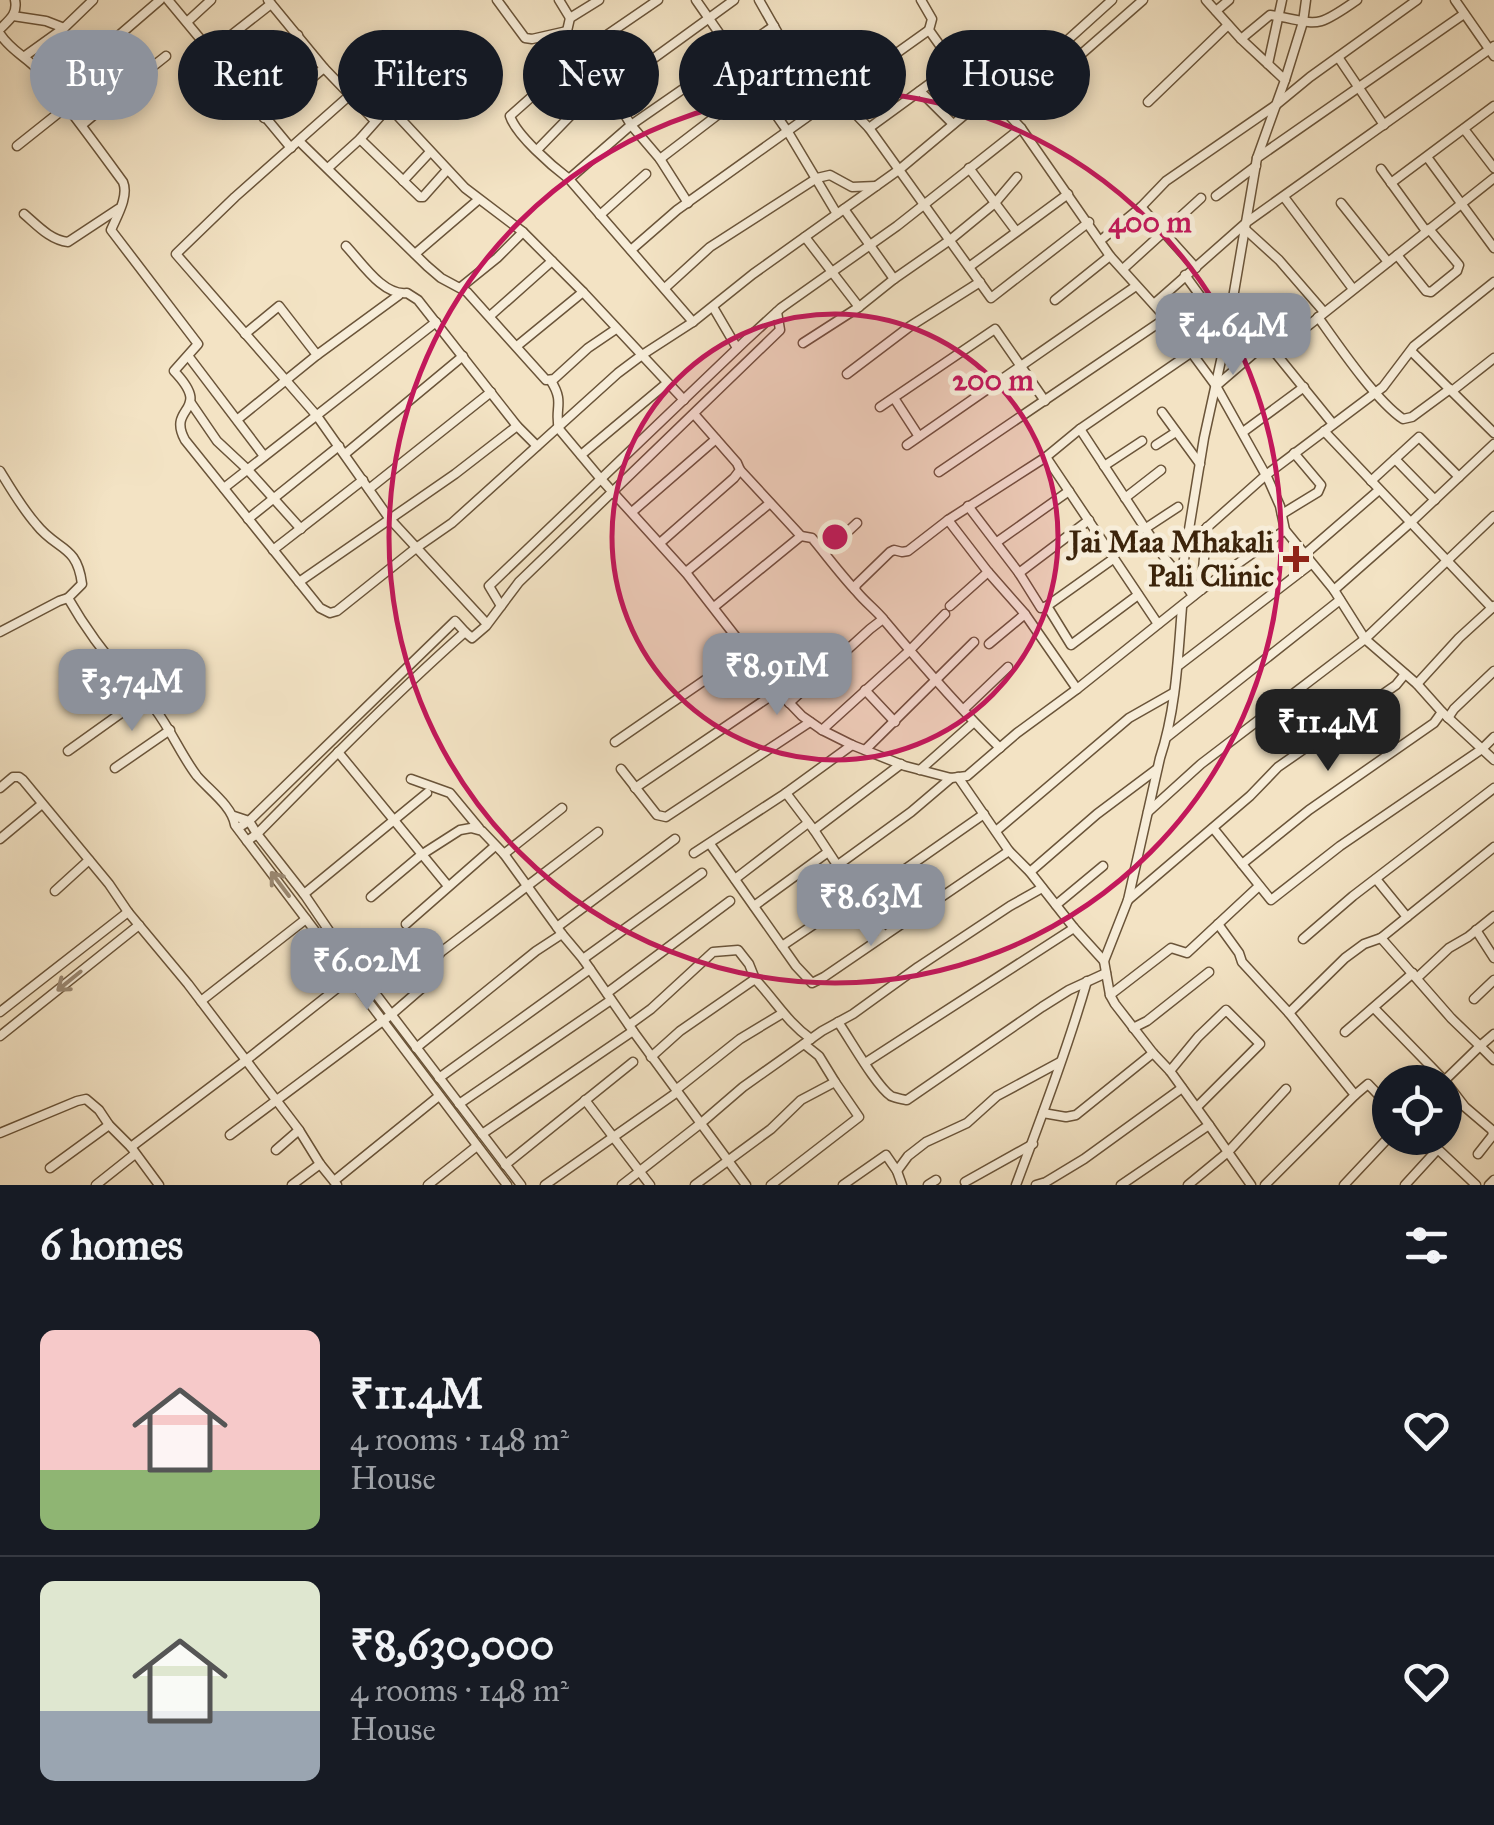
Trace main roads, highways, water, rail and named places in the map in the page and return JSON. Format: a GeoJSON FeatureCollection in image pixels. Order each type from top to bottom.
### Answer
{"type":"FeatureCollection","features":[{"type":"Feature","properties":{"kind":"place","name":"Jai Maa Mhakali Pali Clinic"},"geometry":{"type":"Point","coordinates":[1296,559]}}]}
